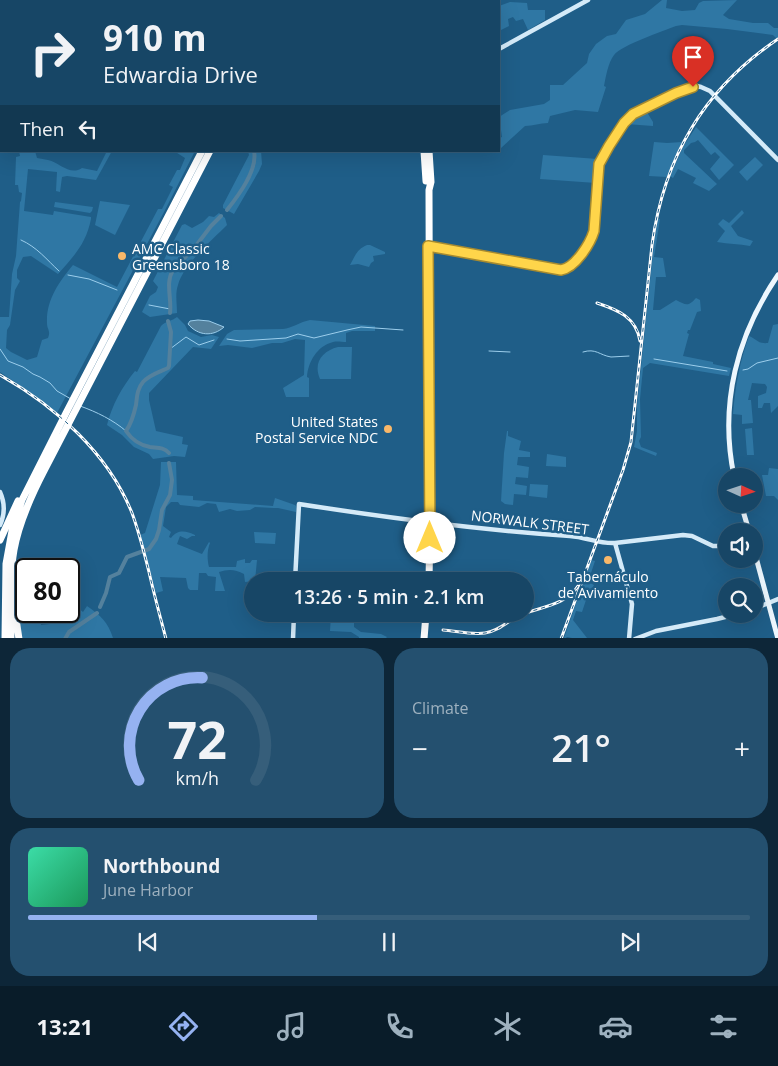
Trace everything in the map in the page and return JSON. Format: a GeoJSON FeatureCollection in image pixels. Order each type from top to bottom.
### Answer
{"type":"FeatureCollection","features":[{"type":"Feature","properties":{"kind":"highway"},"geometry":{"type":"LineString","coordinates":[[69,415],[201,152]]}},
{"type":"Feature","properties":{"kind":"highway"},"geometry":{"type":"LineString","coordinates":[[11,638],[12,568],[16,542],[25,510],[60,431],[209,152]]}},
{"type":"Feature","properties":{"kind":"highway"},"geometry":{"type":"LineString","coordinates":[[424,152],[426,183],[429,187]]}},
{"type":"Feature","properties":{"kind":"highway"},"geometry":{"type":"LineString","coordinates":[[429,152],[431,182],[429,187],[428,246],[429,572]]}},
{"type":"Feature","properties":{"kind":"highway"},"geometry":{"type":"LineString","coordinates":[[0,540],[39,460],[60,431]]}},
{"type":"Feature","properties":{"kind":"highway"},"geometry":{"type":"LineString","coordinates":[[5,638],[6,564],[12,532],[22,500],[52,440]]}},
{"type":"Feature","properties":{"kind":"highway"},"geometry":{"type":"LineString","coordinates":[[12,568],[19,638]]}},
{"type":"Feature","properties":{"kind":"highway"},"geometry":{"type":"LineString","coordinates":[[424,638],[425,622]]}},
{"type":"Feature","properties":{"kind":"main road"},"geometry":{"type":"LineString","coordinates":[[732,468],[729,435],[729,410],[731,388],[740,348],[748,327],[763,298],[778,275]]}},
{"type":"Feature","properties":{"kind":"main road"},"geometry":{"type":"LineString","coordinates":[[759,568],[778,638]]}},
{"type":"Feature","properties":{"kind":"street"},"geometry":{"type":"LineString","coordinates":[[500,48],[588,0]]}},
{"type":"Feature","properties":{"kind":"street"},"geometry":{"type":"LineString","coordinates":[[428,246],[561,270],[569,268],[574,264],[592,238],[599,164],[624,123],[633,114],[676,93],[693,87],[701,87],[710,91],[778,160]]}},
{"type":"Feature","properties":{"kind":"street"},"geometry":{"type":"LineString","coordinates":[[0,492],[4,512],[0,525]]}},
{"type":"Feature","properties":{"kind":"street","name":"NORWALK STREET"},"geometry":{"type":"LineString","coordinates":[[296,572],[299,504],[506,531],[573,536],[596,542],[615,543],[683,535],[692,536],[713,546],[718,546]]}},
{"type":"Feature","properties":{"kind":"street"},"geometry":{"type":"LineString","coordinates":[[615,543],[632,604],[629,638]]}},
{"type":"Feature","properties":{"kind":"street"},"geometry":{"type":"LineString","coordinates":[[763,606],[778,599]]}},
{"type":"Feature","properties":{"kind":"street"},"geometry":{"type":"LineString","coordinates":[[636,638],[656,631],[718,619]]}},
{"type":"Feature","properties":{"kind":"street"},"geometry":{"type":"LineString","coordinates":[[293,638],[294,622]]}},
{"type":"Feature","properties":{"kind":"shaded area"},"geometry":{"type":"Polygon","coordinates":[[[662,0],[667,0],[666,8],[682,11],[695,10],[699,3],[703,1],[737,0],[723,15],[729,19],[753,23],[768,23],[774,28],[778,28],[778,38],[773,35],[682,25],[653,35],[625,47],[614,55],[610,62],[604,86],[606,87],[598,112],[575,110],[550,116],[548,123],[525,126],[500,148],[500,138],[502,137],[500,116],[510,110],[544,104],[550,100],[550,85],[563,85],[587,63],[589,54],[596,44],[607,36],[616,34],[626,20],[645,14],[662,0]]]}},
{"type":"Feature","properties":{"kind":"shaded area"},"geometry":{"type":"Polygon","coordinates":[[[510,2],[527,3],[528,10],[545,10],[545,20],[528,30],[523,19],[516,21],[513,17],[508,19],[509,26],[500,30],[500,6],[510,2]]]}},
{"type":"Feature","properties":{"kind":"shaded area"},"geometry":{"type":"Polygon","coordinates":[[[645,109],[653,122],[653,126],[626,124],[637,114],[645,109]]]}},
{"type":"Feature","properties":{"kind":"shaded area"},"geometry":{"type":"Polygon","coordinates":[[[696,127],[734,165],[719,180],[710,169],[720,157],[715,152],[711,155],[698,140],[691,143],[684,150],[684,153],[717,184],[709,191],[693,183],[696,178],[678,169],[673,178],[670,176],[684,145],[696,127]]]}},
{"type":"Feature","properties":{"kind":"shaded area"},"geometry":{"type":"Polygon","coordinates":[[[654,142],[682,142],[667,177],[649,176],[654,142]]]}},
{"type":"Feature","properties":{"kind":"shaded area"},"geometry":{"type":"Polygon","coordinates":[[[19,152],[35,152],[37,158],[48,160],[69,170],[73,171],[82,168],[97,171],[106,152],[111,152],[96,180],[62,177],[60,192],[56,191],[57,172],[28,169],[24,211],[53,215],[54,211],[91,217],[91,219],[83,243],[58,274],[31,256],[23,257],[17,270],[17,278],[20,281],[15,290],[10,325],[7,330],[6,348],[27,360],[37,357],[42,340],[48,338],[47,315],[51,299],[58,285],[73,265],[117,287],[158,209],[162,209],[173,187],[169,185],[177,170],[180,170],[185,158],[176,152],[194,152],[57,413],[0,372],[0,317],[9,317],[22,193],[19,192],[18,185],[15,185],[16,157],[20,156],[19,152]]]}},
{"type":"Feature","properties":{"kind":"shaded area"},"geometry":{"type":"Polygon","coordinates":[[[248,152],[261,152],[262,164],[234,214],[223,208],[223,205],[249,155],[248,152]]]}},
{"type":"Feature","properties":{"kind":"shaded area"},"geometry":{"type":"Polygon","coordinates":[[[543,155],[598,159],[596,183],[540,179],[543,155]]]}},
{"type":"Feature","properties":{"kind":"shaded area"},"geometry":{"type":"Polygon","coordinates":[[[755,157],[763,165],[747,181],[739,172],[755,157]]]}},
{"type":"Feature","properties":{"kind":"shaded area"},"geometry":{"type":"Polygon","coordinates":[[[100,201],[130,205],[115,235],[95,225],[100,201]]]}},
{"type":"Feature","properties":{"kind":"shaded area"},"geometry":{"type":"Polygon","coordinates":[[[55,202],[93,207],[90,213],[54,207],[55,202]]]}},
{"type":"Feature","properties":{"kind":"shaded area"},"geometry":{"type":"Polygon","coordinates":[[[742,210],[744,213],[731,226],[738,236],[753,241],[750,246],[717,242],[725,231],[718,224],[723,219],[729,223],[742,210]]]}},
{"type":"Feature","properties":{"kind":"shaded area"},"geometry":{"type":"Polygon","coordinates":[[[219,213],[225,218],[227,225],[199,253],[181,277],[177,291],[177,313],[150,317],[142,312],[150,296],[156,292],[158,287],[153,281],[182,225],[185,224],[192,228],[209,216],[214,217],[219,213]]]}},
{"type":"Feature","properties":{"kind":"shaded area"},"geometry":{"type":"Polygon","coordinates":[[[658,219],[660,219],[654,257],[663,258],[666,277],[656,277],[653,310],[660,310],[676,300],[687,304],[696,298],[700,300],[701,311],[697,312],[690,330],[688,330],[687,333],[689,334],[683,356],[731,368],[729,376],[650,363],[643,368],[640,399],[641,437],[639,441],[641,447],[657,453],[656,456],[634,447],[654,243],[658,219]]]}},
{"type":"Feature","properties":{"kind":"shaded area"},"geometry":{"type":"Polygon","coordinates":[[[367,245],[385,252],[385,254],[373,256],[374,261],[369,267],[358,264],[350,265],[359,251],[367,245]]]}},
{"type":"Feature","properties":{"kind":"shaded area"},"geometry":{"type":"Polygon","coordinates":[[[177,317],[188,331],[201,337],[212,335],[219,337],[211,349],[193,347],[149,393],[156,431],[183,437],[182,444],[188,445],[185,457],[174,456],[153,459],[149,454],[134,447],[122,435],[107,425],[118,397],[130,377],[135,371],[137,372],[161,326],[177,317]]]}},
{"type":"Feature","properties":{"kind":"shaded area"},"geometry":{"type":"Polygon","coordinates":[[[310,320],[375,326],[375,331],[352,331],[346,333],[346,342],[327,344],[314,355],[307,377],[309,378],[309,397],[286,397],[283,388],[304,375],[305,340],[295,339],[252,348],[228,345],[219,346],[227,334],[234,330],[283,329],[310,320]]]}},
{"type":"Feature","properties":{"kind":"shaded area"},"geometry":{"type":"Polygon","coordinates":[[[190,321],[209,321],[224,327],[210,334],[201,333],[188,324],[190,321]]]}},
{"type":"Feature","properties":{"kind":"shaded area"},"geometry":{"type":"Polygon","coordinates":[[[778,324],[778,406],[771,413],[770,403],[764,403],[762,408],[758,408],[758,396],[766,393],[767,387],[765,384],[752,383],[748,400],[751,400],[753,423],[742,424],[742,415],[733,414],[738,374],[749,336],[759,342],[768,343],[773,325],[778,324]]]}},
{"type":"Feature","properties":{"kind":"shaded area"},"geometry":{"type":"Polygon","coordinates":[[[338,347],[352,347],[351,379],[320,379],[318,363],[320,358],[327,351],[338,347]]]}},
{"type":"Feature","properties":{"kind":"shaded area"},"geometry":{"type":"Polygon","coordinates":[[[752,428],[754,455],[747,455],[745,429],[752,428]]]}},
{"type":"Feature","properties":{"kind":"shaded area"},"geometry":{"type":"Polygon","coordinates":[[[507,431],[508,436],[521,441],[519,450],[530,452],[530,457],[518,457],[517,465],[529,467],[528,478],[516,477],[515,484],[527,486],[526,495],[514,494],[513,505],[505,504],[501,501],[507,431]]]}},
{"type":"Feature","properties":{"kind":"shaded area"},"geometry":{"type":"Polygon","coordinates":[[[547,454],[566,457],[566,467],[546,466],[547,454]]]}},
{"type":"Feature","properties":{"kind":"shaded area"},"geometry":{"type":"Polygon","coordinates":[[[161,462],[176,462],[177,495],[193,496],[193,500],[273,506],[275,498],[295,505],[296,512],[278,508],[255,507],[250,510],[237,511],[230,509],[219,512],[216,504],[207,503],[199,507],[171,502],[166,507],[163,526],[171,532],[169,537],[171,538],[176,533],[182,532],[195,535],[187,539],[180,536],[177,544],[202,554],[209,542],[209,567],[236,567],[237,561],[245,559],[245,563],[250,563],[252,560],[257,560],[256,572],[244,572],[244,574],[232,570],[219,572],[225,591],[215,591],[216,577],[208,576],[206,573],[199,573],[198,590],[190,590],[188,588],[186,578],[160,577],[163,591],[156,593],[140,535],[145,533],[160,485],[161,462]]]}},
{"type":"Feature","properties":{"kind":"shaded area"},"geometry":{"type":"Polygon","coordinates":[[[769,468],[778,469],[778,500],[774,496],[766,496],[763,475],[768,475],[769,468]]]}},
{"type":"Feature","properties":{"kind":"shaded area"},"geometry":{"type":"Polygon","coordinates":[[[530,484],[548,485],[547,498],[529,496],[530,484]]]}},
{"type":"Feature","properties":{"kind":"shaded area"},"geometry":{"type":"Polygon","coordinates":[[[254,532],[276,533],[275,544],[255,543],[254,532]]]}},
{"type":"Feature","properties":{"kind":"shaded area"},"geometry":{"type":"Polygon","coordinates":[[[591,560],[595,561],[588,582],[594,585],[587,597],[582,612],[576,611],[573,620],[587,638],[564,638],[591,560]]]}},
{"type":"Feature","properties":{"kind":"shaded area"},"geometry":{"type":"Polygon","coordinates":[[[87,606],[106,623],[113,638],[22,638],[18,623],[41,623],[41,625],[80,623],[80,610],[83,612],[87,606]]]}},
{"type":"Feature","properties":{"kind":"shaded area"},"geometry":{"type":"Polygon","coordinates":[[[331,622],[354,622],[354,627],[361,632],[381,634],[387,637],[359,638],[351,632],[330,631],[331,622]]]}},
{"type":"Feature","properties":{"kind":"waterway"},"geometry":{"type":"LineString","coordinates":[[227,210],[250,174],[253,166],[254,152]]}},
{"type":"Feature","properties":{"kind":"waterway"},"geometry":{"type":"LineString","coordinates":[[170,313],[169,280],[173,270],[221,216]]}},
{"type":"Feature","properties":{"kind":"waterway"},"geometry":{"type":"LineString","coordinates":[[21,240],[37,250],[59,271]]}},
{"type":"Feature","properties":{"kind":"waterway"},"geometry":{"type":"LineString","coordinates":[[68,275],[89,279],[117,290]]}},
{"type":"Feature","properties":{"kind":"waterway"},"geometry":{"type":"LineString","coordinates":[[149,305],[170,309]]}},
{"type":"Feature","properties":{"kind":"waterway"},"geometry":{"type":"LineString","coordinates":[[168,321],[171,332],[169,366],[148,377],[141,385],[133,415],[126,431],[142,445],[163,449],[169,453]]}},
{"type":"Feature","properties":{"kind":"waterway"},"geometry":{"type":"LineString","coordinates":[[227,339],[240,341],[286,338],[298,334],[314,338],[361,327],[403,330]]}},
{"type":"Feature","properties":{"kind":"waterway"},"geometry":{"type":"LineString","coordinates":[[170,349],[186,337],[199,345],[214,340]]}},
{"type":"Feature","properties":{"kind":"waterway"},"geometry":{"type":"LineString","coordinates":[[0,349],[8,361],[23,367],[50,383],[57,391],[71,399]]}},
{"type":"Feature","properties":{"kind":"waterway"},"geometry":{"type":"LineString","coordinates":[[489,351],[510,352]]}},
{"type":"Feature","properties":{"kind":"waterway"},"geometry":{"type":"LineString","coordinates":[[583,352],[594,351],[611,357],[629,356]]}},
{"type":"Feature","properties":{"kind":"waterway"},"geometry":{"type":"LineString","coordinates":[[743,370],[757,363],[778,358]]}},
{"type":"Feature","properties":{"kind":"waterway"},"geometry":{"type":"LineString","coordinates":[[654,359],[727,371]]}},
{"type":"Feature","properties":{"kind":"waterway"},"geometry":{"type":"LineString","coordinates":[[80,406],[116,423],[126,431]]}},
{"type":"Feature","properties":{"kind":"waterway"},"geometry":{"type":"LineString","coordinates":[[100,607],[110,577],[119,573],[127,557],[149,549],[156,539],[162,510],[170,495],[172,480],[169,463]]}},
{"type":"Feature","properties":{"kind":"waterway"},"geometry":{"type":"LineString","coordinates":[[66,638],[69,632],[97,613]]}},
{"type":"Feature","properties":{"kind":"railway"},"geometry":{"type":"LineString","coordinates":[[561,638],[623,470],[631,442],[652,245],[666,183],[678,154],[692,128],[709,103],[729,80],[778,39]]}},
{"type":"Feature","properties":{"kind":"railway"},"geometry":{"type":"LineString","coordinates":[[597,303],[619,312],[630,320],[635,326],[640,341]]}},
{"type":"Feature","properties":{"kind":"railway"},"geometry":{"type":"LineString","coordinates":[[0,375],[60,416],[78,433],[109,470],[122,491],[135,520],[166,638]]}},
{"type":"Feature","properties":{"kind":"railway"},"geometry":{"type":"LineString","coordinates":[[443,630],[475,634],[490,632],[516,617],[550,606],[566,598],[578,586]]}},
{"type":"Feature","properties":{"kind":"place","name":"AMC Classic Greensboro 18"},"geometry":{"type":"Point","coordinates":[122,256]}},
{"type":"Feature","properties":{"kind":"place","name":"United States Postal Service NDC"},"geometry":{"type":"Point","coordinates":[388,429]}},
{"type":"Feature","properties":{"kind":"place","name":"Tabernáculo de Avivamiento"},"geometry":{"type":"Point","coordinates":[608,560]}},
{"type":"Feature","properties":{"kind":"route"},"geometry":{"type":"LineString","coordinates":[[430,538],[428,246],[566,270],[574,264],[592,238],[599,164],[603,154],[624,123],[640,110],[693,87]]}}]}
